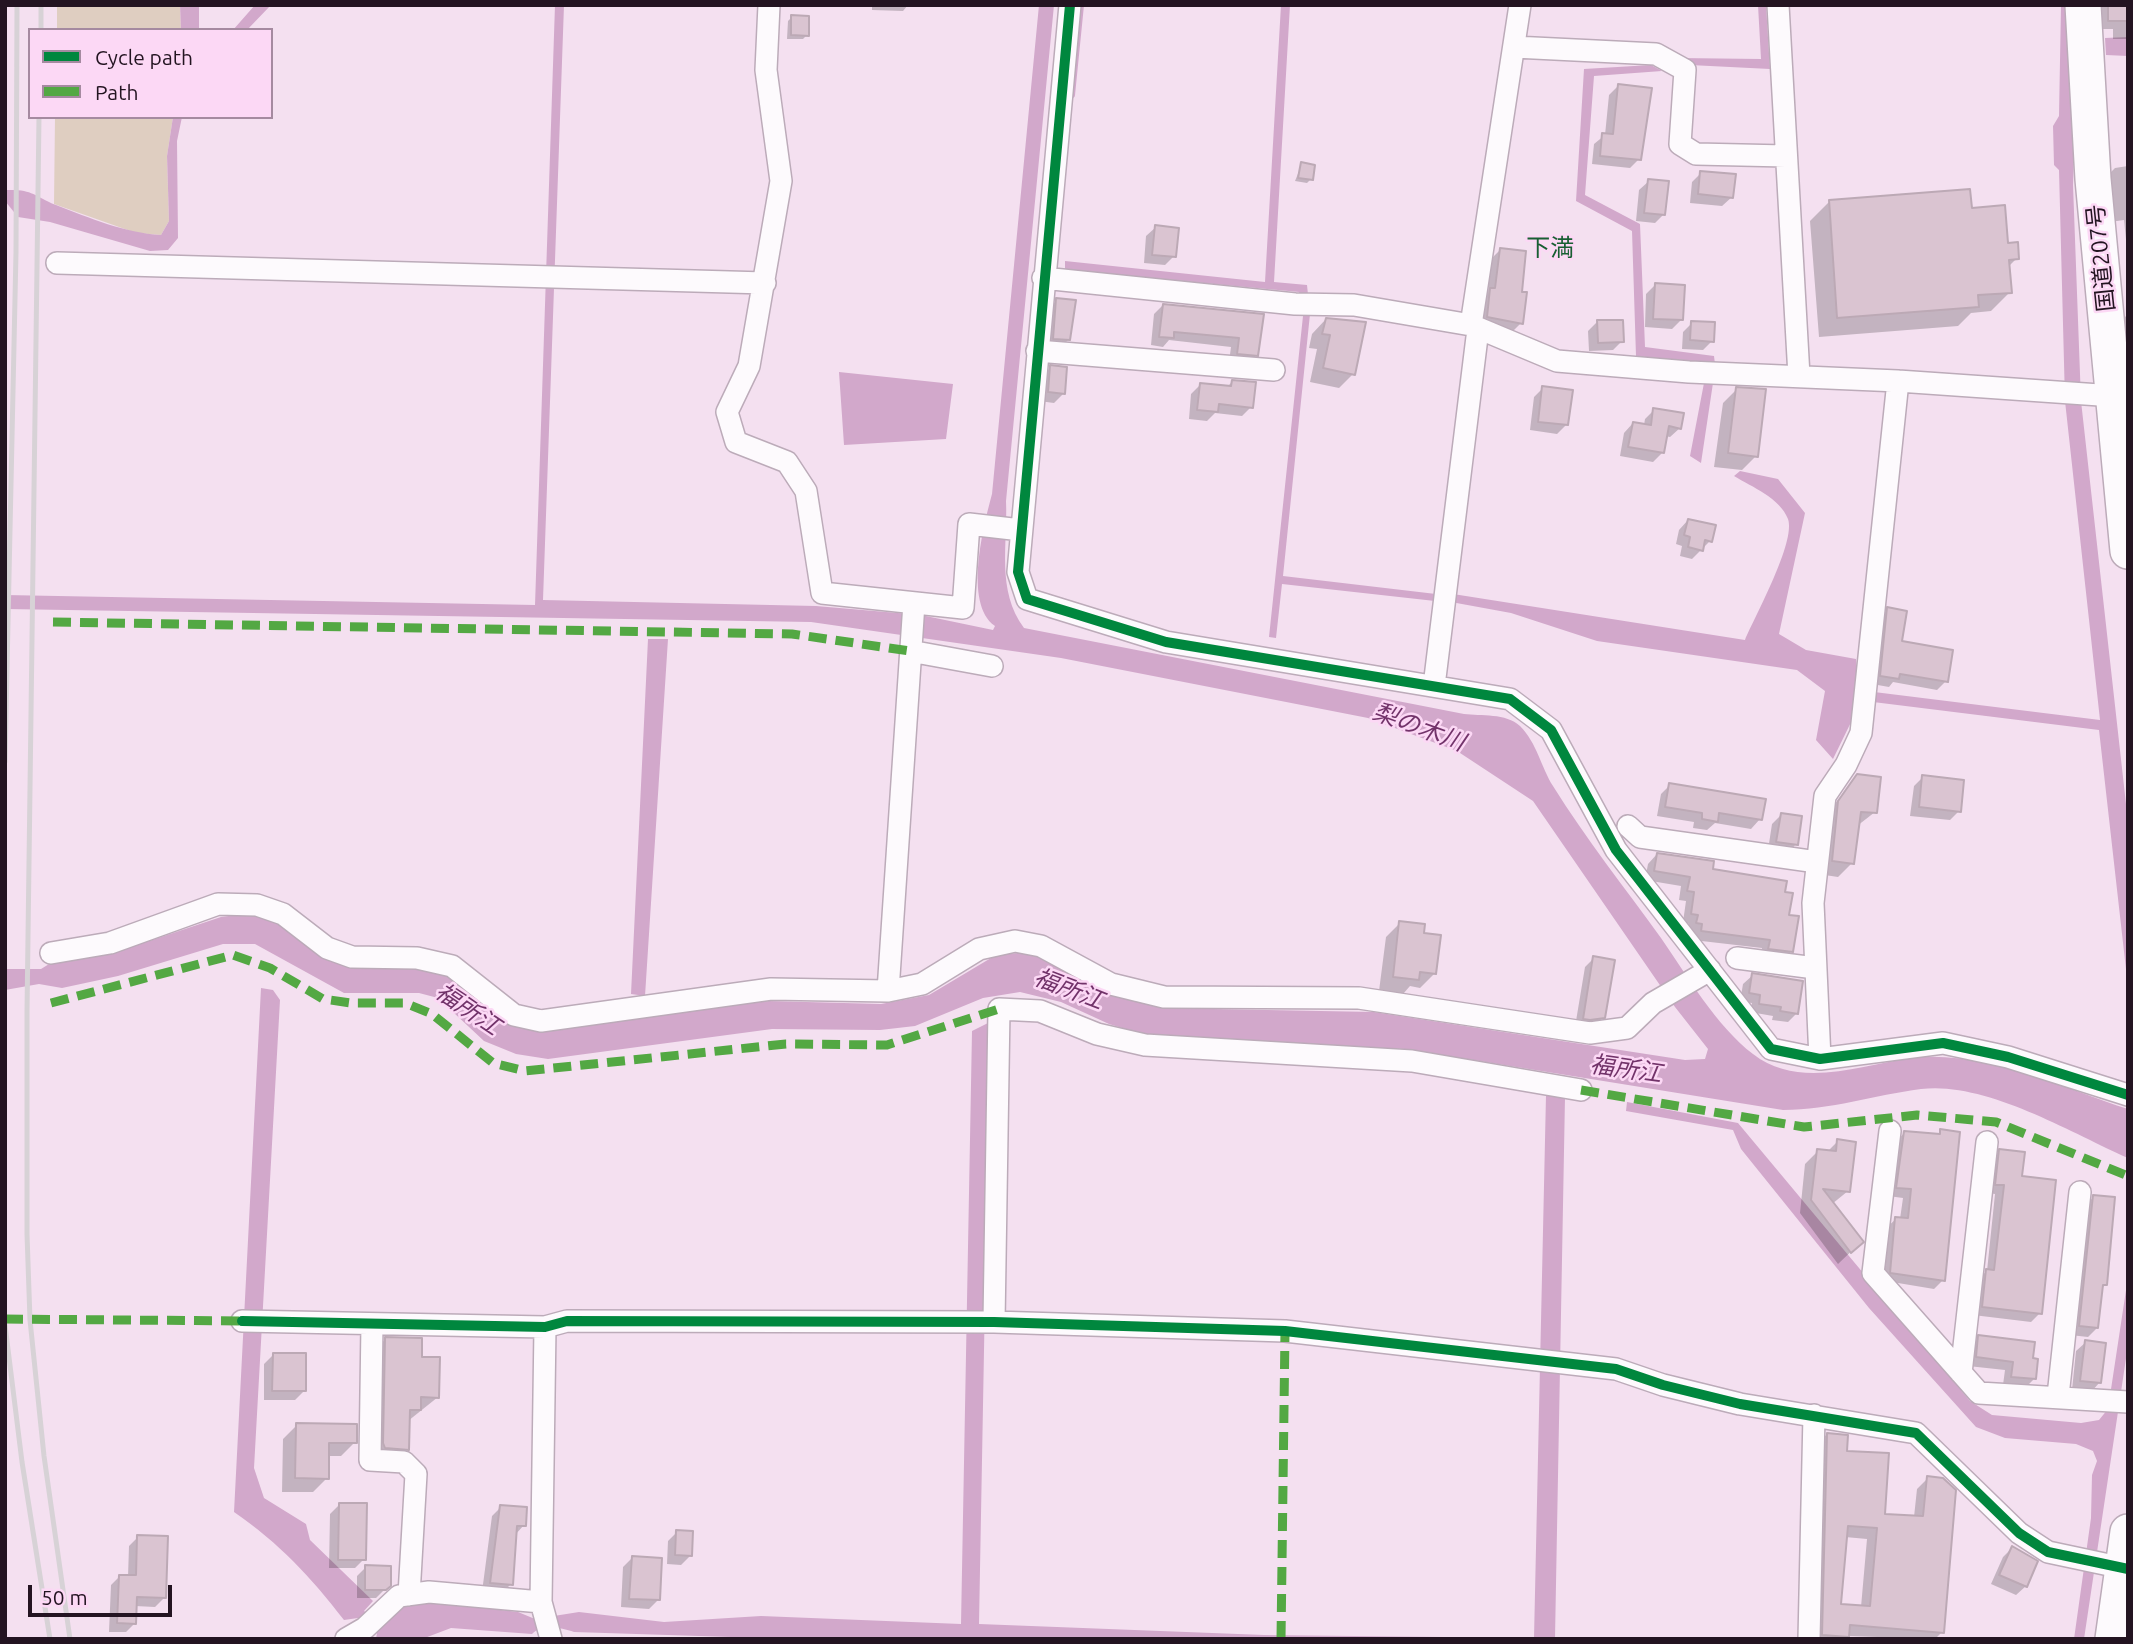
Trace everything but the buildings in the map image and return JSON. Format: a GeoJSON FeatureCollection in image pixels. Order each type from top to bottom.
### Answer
{"type":"FeatureCollection","features":[{"type":"Feature","properties":{"kind":"highway","name":"国道207号"},"geometry":{"type":"LineString","coordinates":[[2083,5],[2093,178],[2111,395],[2128,551]]}},
{"type":"Feature","properties":{"kind":"highway"},"geometry":{"type":"LineString","coordinates":[[2113,1639],[2118,1568],[2128,1532]]}},
{"type":"Feature","properties":{"kind":"street"},"geometry":{"type":"LineString","coordinates":[[769,5],[766,70],[781,181],[749,366],[727,412],[737,442],[787,462],[806,491],[822,593],[963,608],[969,524],[1021,530]]}},
{"type":"Feature","properties":{"kind":"street"},"geometry":{"type":"LineString","coordinates":[[1070,5],[1021,530],[1018,572],[1027,599],[1166,642],[1510,699],[1551,730],[1616,850],[1771,1049],[1820,1059],[1942,1042],[2008,1057],[2128,1095]]}},
{"type":"Feature","properties":{"kind":"street"},"geometry":{"type":"LineString","coordinates":[[1434,686],[1477,328],[1520,5]]}},
{"type":"Feature","properties":{"kind":"street"},"geometry":{"type":"LineString","coordinates":[[1778,5],[1799,376]]}},
{"type":"Feature","properties":{"kind":"street"},"geometry":{"type":"LineString","coordinates":[[1514,47],[1656,54],[1685,70],[1680,144],[1696,154],[1786,156]]}},
{"type":"Feature","properties":{"kind":"street"},"geometry":{"type":"LineString","coordinates":[[57,263],[765,283]]}},
{"type":"Feature","properties":{"kind":"street"},"geometry":{"type":"LineString","coordinates":[[1043,278],[1303,304],[1354,305],[1477,328],[1557,361],[1689,372],[1898,381],[2111,395]]}},
{"type":"Feature","properties":{"kind":"street"},"geometry":{"type":"LineString","coordinates":[[1037,351],[1274,370]]}},
{"type":"Feature","properties":{"kind":"street"},"geometry":{"type":"LineString","coordinates":[[1820,1059],[1812,903],[1825,796],[1846,765],[1861,733],[1898,381]]}},
{"type":"Feature","properties":{"kind":"street"},"geometry":{"type":"LineString","coordinates":[[888,991],[914,603]]}},
{"type":"Feature","properties":{"kind":"street"},"geometry":{"type":"LineString","coordinates":[[910,651],[992,666]]}},
{"type":"Feature","properties":{"kind":"street"},"geometry":{"type":"LineString","coordinates":[[1628,826],[1640,836],[1817,862]]}},
{"type":"Feature","properties":{"kind":"street"},"geometry":{"type":"LineString","coordinates":[[51,953],[110,943],[218,904],[257,905],[283,914],[327,948],[352,957],[417,958],[453,967],[514,1015],[541,1021],[771,989],[888,991],[922,984],[979,949],[1015,941],[1041,946],[1111,984],[1164,997],[1359,998],[1590,1033],[1627,1028],[1653,1003],[1710,970]]}},
{"type":"Feature","properties":{"kind":"street"},"geometry":{"type":"LineString","coordinates":[[1737,958],[1815,968]]}},
{"type":"Feature","properties":{"kind":"street"},"geometry":{"type":"LineString","coordinates":[[994,1322],[999,1009],[1040,1011],[1097,1034],[1145,1045],[1412,1062],[1581,1090]]}},
{"type":"Feature","properties":{"kind":"street"},"geometry":{"type":"LineString","coordinates":[[1890,1131],[1873,1273],[1979,1393],[2119,1401]]}},
{"type":"Feature","properties":{"kind":"street"},"geometry":{"type":"LineString","coordinates":[[1961,1373],[1986,1142]]}},
{"type":"Feature","properties":{"kind":"street"},"geometry":{"type":"LineString","coordinates":[[2058,1396],[2080,1192]]}},
{"type":"Feature","properties":{"kind":"street"},"geometry":{"type":"LineString","coordinates":[[242,1321],[545,1327],[567,1321],[994,1322],[1285,1331],[1616,1369],[1662,1385],[1740,1404],[1916,1433],[2019,1533],[2048,1552],[2118,1568]]}},
{"type":"Feature","properties":{"kind":"street"},"geometry":{"type":"LineString","coordinates":[[372,1324],[370,1460],[404,1462],[416,1474],[409,1595]]}},
{"type":"Feature","properties":{"kind":"street"},"geometry":{"type":"LineString","coordinates":[[545,1327],[542,1606],[551,1638]]}},
{"type":"Feature","properties":{"kind":"street"},"geometry":{"type":"LineString","coordinates":[[1809,1639],[1814,1415]]}},
{"type":"Feature","properties":{"kind":"street"},"geometry":{"type":"LineString","coordinates":[[363,1628],[399,1596],[429,1592],[542,1606]]}},
{"type":"Feature","properties":{"kind":"shaded area"},"geometry":{"type":"Polygon","coordinates":[[[57,5],[180,5],[181,28],[57,28],[57,5]]]}},
{"type":"Feature","properties":{"kind":"shaded area"},"geometry":{"type":"Polygon","coordinates":[[[55,119],[173,119],[167,156],[169,221],[161,235],[136,233],[54,204],[55,119]]]}},
{"type":"Feature","properties":{"kind":"water"},"geometry":{"type":"Polygon","coordinates":[[[180,5],[199,5],[199,28],[181,28],[180,5]]]}},
{"type":"Feature","properties":{"kind":"water"},"geometry":{"type":"Polygon","coordinates":[[[255,5],[271,5],[249,28],[235,28],[255,5]]]}},
{"type":"Feature","properties":{"kind":"water"},"geometry":{"type":"Polygon","coordinates":[[[555,5],[564,5],[543,600],[816,606],[921,615],[993,630],[995,626],[985,615],[980,600],[979,563],[992,494],[1039,5],[1054,5],[1006,501],[1007,583],[1015,613],[1024,628],[1464,714],[1508,719],[1520,726],[1531,740],[1549,779],[1579,825],[1703,999],[1727,1030],[1753,1054],[1771,1065],[1810,1073],[1912,1058],[1938,1057],[1965,1059],[2021,1072],[2128,1109],[2128,1158],[1999,1100],[1946,1089],[1921,1089],[1818,1108],[1783,1110],[1405,1049],[1155,1038],[1109,1024],[1061,1002],[1020,992],[983,998],[915,1026],[880,1030],[772,1029],[548,1059],[516,1054],[484,1041],[438,998],[419,993],[344,993],[255,944],[223,944],[118,976],[62,988],[39,984],[5,990],[5,969],[41,969],[54,961],[116,952],[221,917],[251,913],[282,923],[331,959],[363,968],[418,967],[446,971],[538,1029],[769,1001],[881,1004],[929,995],[996,955],[1029,952],[1113,996],[1161,1008],[1374,1012],[1685,1060],[1705,1059],[1708,1049],[1675,1007],[1533,801],[1457,751],[1368,718],[1061,658],[811,622],[5,609],[5,595],[535,605],[555,5]]]}},
{"type":"Feature","properties":{"kind":"water"},"geometry":{"type":"Polygon","coordinates":[[[1281,5],[1290,5],[1274,282],[1307,285],[1310,314],[1283,576],[1436,594],[1435,601],[1282,584],[1276,638],[1269,637],[1303,316],[1299,292],[1065,270],[1065,261],[1265,282],[1281,5]]]}},
{"type":"Feature","properties":{"kind":"water"},"geometry":{"type":"Polygon","coordinates":[[[1758,5],[1766,5],[1770,69],[1690,65],[1678,58],[1761,59],[1758,5]]]}},
{"type":"Feature","properties":{"kind":"water"},"geometry":{"type":"Polygon","coordinates":[[[2061,5],[2075,5],[2077,68],[2073,185],[2081,401],[2128,822],[2128,987],[2099,730],[1857,700],[1855,714],[1833,759],[1816,740],[1825,691],[1797,670],[1597,641],[1511,613],[1451,602],[1453,594],[1745,640],[1781,561],[1789,530],[1788,519],[1779,505],[1734,476],[1740,471],[1778,479],[1805,513],[1779,634],[1806,650],[1856,659],[1858,690],[2100,720],[2065,401],[2059,170],[2054,165],[2053,126],[2059,116],[2061,5]]]}},
{"type":"Feature","properties":{"kind":"water"},"geometry":{"type":"Polygon","coordinates":[[[2128,37],[2128,56],[2106,55],[2105,38],[2128,37]]]}},
{"type":"Feature","properties":{"kind":"water"},"geometry":{"type":"Polygon","coordinates":[[[1651,65],[1662,71],[1594,76],[1585,195],[1640,224],[1645,347],[1714,356],[1715,364],[1636,356],[1632,231],[1576,201],[1584,69],[1651,65]]]}},
{"type":"Feature","properties":{"kind":"water"},"geometry":{"type":"Polygon","coordinates":[[[173,119],[182,119],[177,141],[178,238],[168,250],[150,251],[50,222],[18,217],[5,201],[5,190],[27,192],[108,224],[161,235],[169,221],[167,156],[173,119]]]}},
{"type":"Feature","properties":{"kind":"water"},"geometry":{"type":"Polygon","coordinates":[[[839,372],[953,384],[946,439],[844,445],[839,372]]]}},
{"type":"Feature","properties":{"kind":"water"},"geometry":{"type":"Polygon","coordinates":[[[1704,383],[1713,383],[1701,463],[1690,456],[1704,383]]]}},
{"type":"Feature","properties":{"kind":"water"},"geometry":{"type":"Polygon","coordinates":[[[648,639],[668,639],[645,996],[631,994],[648,639]]]}},
{"type":"Feature","properties":{"kind":"water"},"geometry":{"type":"Polygon","coordinates":[[[261,988],[273,990],[280,1000],[254,1468],[264,1498],[306,1524],[310,1540],[373,1601],[364,1611],[382,1623],[405,1606],[427,1601],[518,1612],[535,1619],[579,1612],[664,1622],[761,1616],[961,1624],[972,1031],[990,1022],[979,1624],[1264,1635],[1534,1638],[1546,1095],[1565,1097],[1555,1638],[1584,1639],[793,1639],[574,1632],[552,1627],[541,1628],[532,1634],[451,1628],[422,1639],[376,1639],[377,1633],[358,1618],[344,1620],[294,1562],[234,1512],[261,988]]]}},
{"type":"Feature","properties":{"kind":"water"},"geometry":{"type":"Polygon","coordinates":[[[1627,1102],[1738,1123],[1970,1401],[1992,1415],[2081,1423],[2099,1420],[2108,1409],[2128,1277],[2128,1345],[2084,1639],[2074,1639],[2091,1518],[2092,1475],[2097,1461],[2093,1451],[2076,1444],[2005,1438],[1976,1427],[1869,1308],[1741,1149],[1733,1130],[1626,1111],[1627,1102]]]}},
{"type":"Feature","properties":{"kind":"waterway"},"geometry":{"type":"LineString","coordinates":[[1072,95],[1081,5]]}},
{"type":"Feature","properties":{"kind":"railway"},"geometry":{"type":"LineString","coordinates":[[5,762],[16,252],[17,5]]}},
{"type":"Feature","properties":{"kind":"railway"},"geometry":{"type":"LineString","coordinates":[[41,5],[41,28]]}},
{"type":"Feature","properties":{"kind":"railway"},"geometry":{"type":"LineString","coordinates":[[39,119],[27,1011],[27,1234],[30,1320],[44,1456],[70,1639]]}},
{"type":"Feature","properties":{"kind":"railway"},"geometry":{"type":"LineString","coordinates":[[5,1325],[22,1462],[50,1639]]}},
{"type":"Feature","properties":{"kind":"marked path"},"geometry":{"type":"LineString","coordinates":[[53,622],[792,634],[910,651]]}},
{"type":"Feature","properties":{"kind":"marked path"},"geometry":{"type":"LineString","coordinates":[[51,1003],[233,955],[270,968],[323,999],[351,1003],[405,1003],[432,1014],[493,1063],[525,1071],[786,1044],[887,1045],[999,1009]]}},
{"type":"Feature","properties":{"kind":"marked path"},"geometry":{"type":"LineString","coordinates":[[1581,1090],[1804,1127],[1917,1115],[1996,1122],[2128,1176]]}},
{"type":"Feature","properties":{"kind":"marked path"},"geometry":{"type":"LineString","coordinates":[[5,1319],[242,1321]]}},
{"type":"Feature","properties":{"kind":"marked path"},"geometry":{"type":"LineString","coordinates":[[1281,1639],[1285,1331]]}},
{"type":"Feature","properties":{"kind":"cycle path"},"geometry":{"type":"LineString","coordinates":[[1070,5],[1018,572],[1027,599],[1166,642],[1510,699],[1551,730],[1616,850],[1771,1049],[1820,1059],[1943,1043],[2008,1057],[2128,1095]]}},
{"type":"Feature","properties":{"kind":"cycle path"},"geometry":{"type":"LineString","coordinates":[[242,1321],[545,1327],[567,1321],[994,1322],[1285,1331],[1616,1369],[1663,1385],[1740,1404],[1916,1433],[2019,1533],[2048,1552],[2128,1569]]}},
{"type":"Feature","properties":{"kind":"district","name":"下満"},"geometry":{"type":"Point","coordinates":[1550,248]}},
{"type":"Feature","properties":{"kind":"water label","name":"梨の木川"},"geometry":{"type":"Point","coordinates":[1419,727]}},
{"type":"Feature","properties":{"kind":"water label","name":"福所江"},"geometry":{"type":"Point","coordinates":[1069,989]}},
{"type":"Feature","properties":{"kind":"water label","name":"福所江"},"geometry":{"type":"Point","coordinates":[468,1009]}},
{"type":"Feature","properties":{"kind":"water label","name":"福所江"},"geometry":{"type":"Point","coordinates":[1626,1069]}}]}
